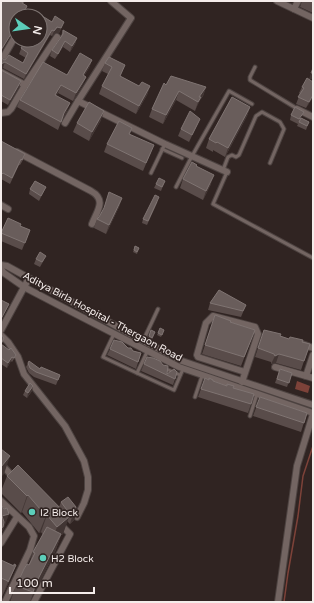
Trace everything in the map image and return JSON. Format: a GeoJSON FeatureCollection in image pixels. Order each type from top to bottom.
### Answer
{"type":"FeatureCollection","features":[{"type":"Feature","properties":{"kind":"street"},"geometry":{"type":"LineString","coordinates":[[65,123],[132,18],[111,1]]}},
{"type":"Feature","properties":{"kind":"street"},"geometry":{"type":"LineString","coordinates":[[277,1],[313,18]]}},
{"type":"Feature","properties":{"kind":"street"},"geometry":{"type":"LineString","coordinates":[[294,9],[298,1]]}},
{"type":"Feature","properties":{"kind":"street"},"geometry":{"type":"LineString","coordinates":[[1,113],[8,112],[11,109],[57,37]]}},
{"type":"Feature","properties":{"kind":"street"},"geometry":{"type":"LineString","coordinates":[[1,61],[8,48]]}},
{"type":"Feature","properties":{"kind":"street"},"geometry":{"type":"LineString","coordinates":[[1,72],[25,85]]}},
{"type":"Feature","properties":{"kind":"street"},"geometry":{"type":"LineString","coordinates":[[78,101],[163,146],[192,156],[225,171]]}},
{"type":"Feature","properties":{"kind":"street"},"geometry":{"type":"LineString","coordinates":[[296,108],[313,117]]}},
{"type":"Feature","properties":{"kind":"street"},"geometry":{"type":"LineString","coordinates":[[8,146],[98,196],[100,205],[92,224]]}},
{"type":"Feature","properties":{"kind":"street"},"geometry":{"type":"LineString","coordinates":[[1,205],[8,209]]}},
{"type":"Feature","properties":{"kind":"street"},"geometry":{"type":"LineString","coordinates":[[1,265],[7,266],[182,361],[313,405]]}},
{"type":"Feature","properties":{"kind":"street","name":"Aditya Birla Hospital - Thergaon Road"},"geometry":{"type":"LineString","coordinates":[[1,269],[4,273],[24,287],[147,351],[182,372],[202,376],[313,414]]}},
{"type":"Feature","properties":{"kind":"street"},"geometry":{"type":"LineString","coordinates":[[1,330],[29,278]]}},
{"type":"Feature","properties":{"kind":"street"},"geometry":{"type":"LineString","coordinates":[[246,372],[198,357],[197,355],[206,323],[213,316],[255,327],[258,332],[265,334]]}},
{"type":"Feature","properties":{"kind":"street"},"geometry":{"type":"LineString","coordinates":[[242,382],[258,332]]}},
{"type":"Feature","properties":{"kind":"street"},"geometry":{"type":"LineString","coordinates":[[1,335],[8,342],[18,357],[24,374],[65,426],[76,443],[84,461],[88,477],[88,490],[78,517]]}},
{"type":"Feature","properties":{"kind":"street"},"geometry":{"type":"LineString","coordinates":[[292,342],[313,348]]}},
{"type":"Feature","properties":{"kind":"street"},"geometry":{"type":"LineString","coordinates":[[275,367],[310,377],[313,355]]}},
{"type":"Feature","properties":{"kind":"street"},"geometry":{"type":"LineString","coordinates":[[278,602],[297,466],[313,414]]}},
{"type":"Feature","properties":{"kind":"street"},"geometry":{"type":"LineString","coordinates":[[1,464],[21,484]]}},
{"type":"Feature","properties":{"kind":"street"},"geometry":{"type":"LineString","coordinates":[[1,501],[32,532],[34,536],[33,542],[5,602]]}},
{"type":"Feature","properties":{"kind":"street"},"geometry":{"type":"LineString","coordinates":[[1,543],[17,517]]}},
{"type":"Feature","properties":{"kind":"street"},"geometry":{"type":"LineString","coordinates":[[34,602],[70,534],[53,517]]}},
{"type":"Feature","properties":{"kind":"lane"},"geometry":{"type":"LineString","coordinates":[[255,67],[250,80],[296,108]]}},
{"type":"Feature","properties":{"kind":"lane"},"geometry":{"type":"LineString","coordinates":[[176,187],[186,166],[229,91],[252,104]]}},
{"type":"Feature","properties":{"kind":"lane"},"geometry":{"type":"LineString","coordinates":[[270,163],[284,129],[280,122],[262,112],[256,116],[239,155],[228,157],[225,171],[213,204],[313,258]]}},
{"type":"Feature","properties":{"kind":"lane"},"geometry":{"type":"LineString","coordinates":[[151,173],[163,146],[182,158]]}},
{"type":"Feature","properties":{"kind":"lane"},"geometry":{"type":"LineString","coordinates":[[186,166],[193,170]]}},
{"type":"Feature","properties":{"kind":"lane"},"geometry":{"type":"LineString","coordinates":[[143,341],[158,309]]}},
{"type":"Feature","properties":{"kind":"lane"},"geometry":{"type":"LineString","coordinates":[[114,334],[103,357],[174,390],[182,372],[162,366]]}},
{"type":"Feature","properties":{"kind":"lane"},"geometry":{"type":"LineString","coordinates":[[111,341],[118,344]]}},
{"type":"Feature","properties":{"kind":"lane"},"geometry":{"type":"LineString","coordinates":[[137,373],[151,345]]}},
{"type":"Feature","properties":{"kind":"lane"},"geometry":{"type":"LineString","coordinates":[[138,354],[150,361]]}},
{"type":"Feature","properties":{"kind":"lane"},"geometry":{"type":"LineString","coordinates":[[195,396],[202,376]]}},
{"type":"Feature","properties":{"kind":"lane"},"geometry":{"type":"LineString","coordinates":[[240,389],[242,382]]}},
{"type":"Feature","properties":{"kind":"lane"},"geometry":{"type":"LineString","coordinates":[[250,416],[257,394]]}},
{"type":"Feature","properties":{"kind":"shaded area"},"geometry":{"type":"Polygon","coordinates":[[[297,381],[310,386],[308,393],[295,389],[297,381]]]}},
{"type":"Feature","properties":{"kind":"building"},"geometry":{"type":"Polygon","coordinates":[[[1,1],[23,1],[22,3],[27,6],[26,8],[8,8],[8,39],[1,50],[1,1]]]}},
{"type":"Feature","properties":{"kind":"building"},"geometry":{"type":"Polygon","coordinates":[[[55,16],[64,22],[61,28],[57,27],[54,31],[52,30],[48,37],[48,20],[52,22],[55,16]]]}},
{"type":"Feature","properties":{"kind":"building"},"geometry":{"type":"Polygon","coordinates":[[[63,30],[77,38],[72,46],[65,41],[58,54],[52,50],[63,34],[63,30]]]}},
{"type":"Feature","properties":{"kind":"building"},"geometry":{"type":"Polygon","coordinates":[[[21,48],[41,48],[26,74],[5,62],[1,64],[1,58],[5,60],[9,55],[23,63],[28,53],[21,48]]]}},
{"type":"Feature","properties":{"kind":"building"},"geometry":{"type":"Polygon","coordinates":[[[80,53],[92,60],[83,75],[86,77],[76,93],[61,85],[55,95],[70,103],[61,122],[20,100],[43,62],[67,75],[80,53]]]}},
{"type":"Feature","properties":{"kind":"building"},"geometry":{"type":"Polygon","coordinates":[[[109,57],[125,65],[120,76],[139,86],[142,82],[150,86],[139,106],[102,86],[112,67],[105,63],[109,57]]]}},
{"type":"Feature","properties":{"kind":"building"},"geometry":{"type":"Polygon","coordinates":[[[1,70],[21,81],[10,100],[1,95],[1,70]]]}},
{"type":"Feature","properties":{"kind":"building"},"geometry":{"type":"Polygon","coordinates":[[[171,76],[206,87],[199,97],[201,97],[198,102],[179,91],[166,115],[152,109],[164,83],[166,85],[171,76]]]}},
{"type":"Feature","properties":{"kind":"building"},"geometry":{"type":"Polygon","coordinates":[[[307,78],[313,82],[313,95],[309,102],[298,97],[304,88],[302,87],[307,78]]]}},
{"type":"Feature","properties":{"kind":"building"},"geometry":{"type":"Polygon","coordinates":[[[232,97],[250,107],[228,148],[209,139],[232,97]]]}},
{"type":"Feature","properties":{"kind":"building"},"geometry":{"type":"Polygon","coordinates":[[[89,102],[104,111],[92,132],[77,123],[89,102]]]}},
{"type":"Feature","properties":{"kind":"building"},"geometry":{"type":"Polygon","coordinates":[[[295,107],[304,112],[299,119],[291,115],[295,107]]]}},
{"type":"Feature","properties":{"kind":"building"},"geometry":{"type":"Polygon","coordinates":[[[190,111],[200,119],[192,135],[181,129],[190,111]]]}},
{"type":"Feature","properties":{"kind":"building"},"geometry":{"type":"Polygon","coordinates":[[[301,118],[309,122],[307,126],[299,122],[301,118]]]}},
{"type":"Feature","properties":{"kind":"building"},"geometry":{"type":"Polygon","coordinates":[[[119,121],[132,128],[129,134],[154,145],[146,163],[107,144],[119,121]]]}},
{"type":"Feature","properties":{"kind":"building"},"geometry":{"type":"Polygon","coordinates":[[[1,141],[25,154],[12,178],[3,173],[1,174],[1,141]]]}},
{"type":"Feature","properties":{"kind":"building"},"geometry":{"type":"Polygon","coordinates":[[[192,162],[197,165],[196,166],[214,175],[206,191],[183,179],[192,162]]]}},
{"type":"Feature","properties":{"kind":"building"},"geometry":{"type":"Polygon","coordinates":[[[159,178],[165,181],[162,187],[156,184],[159,178]]]}},
{"type":"Feature","properties":{"kind":"building"},"geometry":{"type":"Polygon","coordinates":[[[35,181],[46,187],[41,196],[30,189],[35,181]]]}},
{"type":"Feature","properties":{"kind":"building"},"geometry":{"type":"Polygon","coordinates":[[[109,192],[122,198],[109,225],[97,219],[104,208],[109,192]]]}},
{"type":"Feature","properties":{"kind":"building"},"geometry":{"type":"Polygon","coordinates":[[[155,195],[159,197],[148,221],[143,219],[155,195]]]}},
{"type":"Feature","properties":{"kind":"building"},"geometry":{"type":"Polygon","coordinates":[[[8,218],[21,224],[20,226],[30,230],[25,243],[1,233],[8,218]]]}},
{"type":"Feature","properties":{"kind":"building"},"geometry":{"type":"Polygon","coordinates":[[[135,246],[139,248],[137,252],[134,250],[135,246]]]}},
{"type":"Feature","properties":{"kind":"building"},"geometry":{"type":"Polygon","coordinates":[[[40,252],[46,256],[42,262],[36,259],[40,252]]]}},
{"type":"Feature","properties":{"kind":"building"},"geometry":{"type":"Polygon","coordinates":[[[219,290],[246,305],[243,311],[210,303],[219,290]]]}},
{"type":"Feature","properties":{"kind":"building"},"geometry":{"type":"Polygon","coordinates":[[[1,300],[9,304],[1,319],[1,300]]]}},
{"type":"Feature","properties":{"kind":"building"},"geometry":{"type":"Polygon","coordinates":[[[215,315],[231,321],[230,322],[255,330],[244,357],[205,345],[215,315]]]}},
{"type":"Feature","properties":{"kind":"building"},"geometry":{"type":"Polygon","coordinates":[[[160,328],[164,330],[162,335],[158,333],[160,328]]]}},
{"type":"Feature","properties":{"kind":"building"},"geometry":{"type":"Polygon","coordinates":[[[151,330],[155,332],[152,338],[149,336],[151,330]]]}},
{"type":"Feature","properties":{"kind":"building"},"geometry":{"type":"Polygon","coordinates":[[[264,330],[281,334],[280,336],[289,339],[290,337],[303,340],[302,342],[310,344],[304,361],[279,354],[275,356],[274,354],[258,348],[264,330]]]}},
{"type":"Feature","properties":{"kind":"building"},"geometry":{"type":"Polygon","coordinates":[[[1,334],[4,338],[1,344],[1,334]]]}},
{"type":"Feature","properties":{"kind":"building"},"geometry":{"type":"Polygon","coordinates":[[[114,340],[122,342],[133,351],[141,353],[138,362],[110,349],[114,340]]]}},
{"type":"Feature","properties":{"kind":"building"},"geometry":{"type":"Polygon","coordinates":[[[1,344],[9,350],[11,348],[16,355],[14,358],[12,357],[8,363],[1,358],[1,344]]]}},
{"type":"Feature","properties":{"kind":"building"},"geometry":{"type":"Polygon","coordinates":[[[147,357],[160,361],[163,365],[168,366],[167,374],[174,369],[177,372],[175,379],[144,364],[147,357]]]}},
{"type":"Feature","properties":{"kind":"building"},"geometry":{"type":"Polygon","coordinates":[[[29,361],[40,369],[41,367],[60,375],[58,380],[36,372],[30,368],[28,363],[29,361]]]}},
{"type":"Feature","properties":{"kind":"building"},"geometry":{"type":"Polygon","coordinates":[[[280,369],[292,373],[289,383],[277,379],[280,369]]]}},
{"type":"Feature","properties":{"kind":"building"},"geometry":{"type":"Polygon","coordinates":[[[205,378],[209,380],[209,378],[227,386],[227,384],[234,386],[233,388],[254,394],[251,404],[201,389],[205,378]]]}},
{"type":"Feature","properties":{"kind":"building"},"geometry":{"type":"Polygon","coordinates":[[[30,383],[33,386],[28,393],[25,391],[30,383]]]}},
{"type":"Feature","properties":{"kind":"building"},"geometry":{"type":"Polygon","coordinates":[[[260,397],[307,413],[304,423],[256,407],[260,397]]]}},
{"type":"Feature","properties":{"kind":"building"},"geometry":{"type":"Polygon","coordinates":[[[1,449],[10,456],[1,467],[1,449]]]}},
{"type":"Feature","properties":{"kind":"building"},"geometry":{"type":"Polygon","coordinates":[[[18,465],[69,517],[57,527],[28,495],[27,496],[7,476],[18,465]]]}},
{"type":"Feature","properties":{"kind":"building"},"geometry":{"type":"Polygon","coordinates":[[[68,497],[76,507],[75,511],[77,514],[72,517],[61,502],[68,497]]]}},
{"type":"Feature","properties":{"kind":"building"},"geometry":{"type":"Polygon","coordinates":[[[1,505],[4,509],[7,508],[9,514],[2,516],[4,522],[3,527],[1,528],[1,505]]]}},
{"type":"Feature","properties":{"kind":"building"},"geometry":{"type":"Polygon","coordinates":[[[47,527],[61,534],[36,583],[33,592],[16,586],[27,564],[29,565],[35,553],[33,552],[47,527]]]}},
{"type":"Feature","properties":{"kind":"building"},"geometry":{"type":"Polygon","coordinates":[[[1,560],[14,566],[14,564],[16,565],[8,582],[1,578],[1,560]]]}},
{"type":"Feature","properties":{"kind":"waterway"},"geometry":{"type":"LineString","coordinates":[[284,602],[303,476],[313,446]]}},
{"type":"Feature","properties":{"kind":"place","name":"I2 Block"},"geometry":{"type":"Point","coordinates":[32,512]}},
{"type":"Feature","properties":{"kind":"place","name":"H2 Block"},"geometry":{"type":"Point","coordinates":[43,558]}}]}
